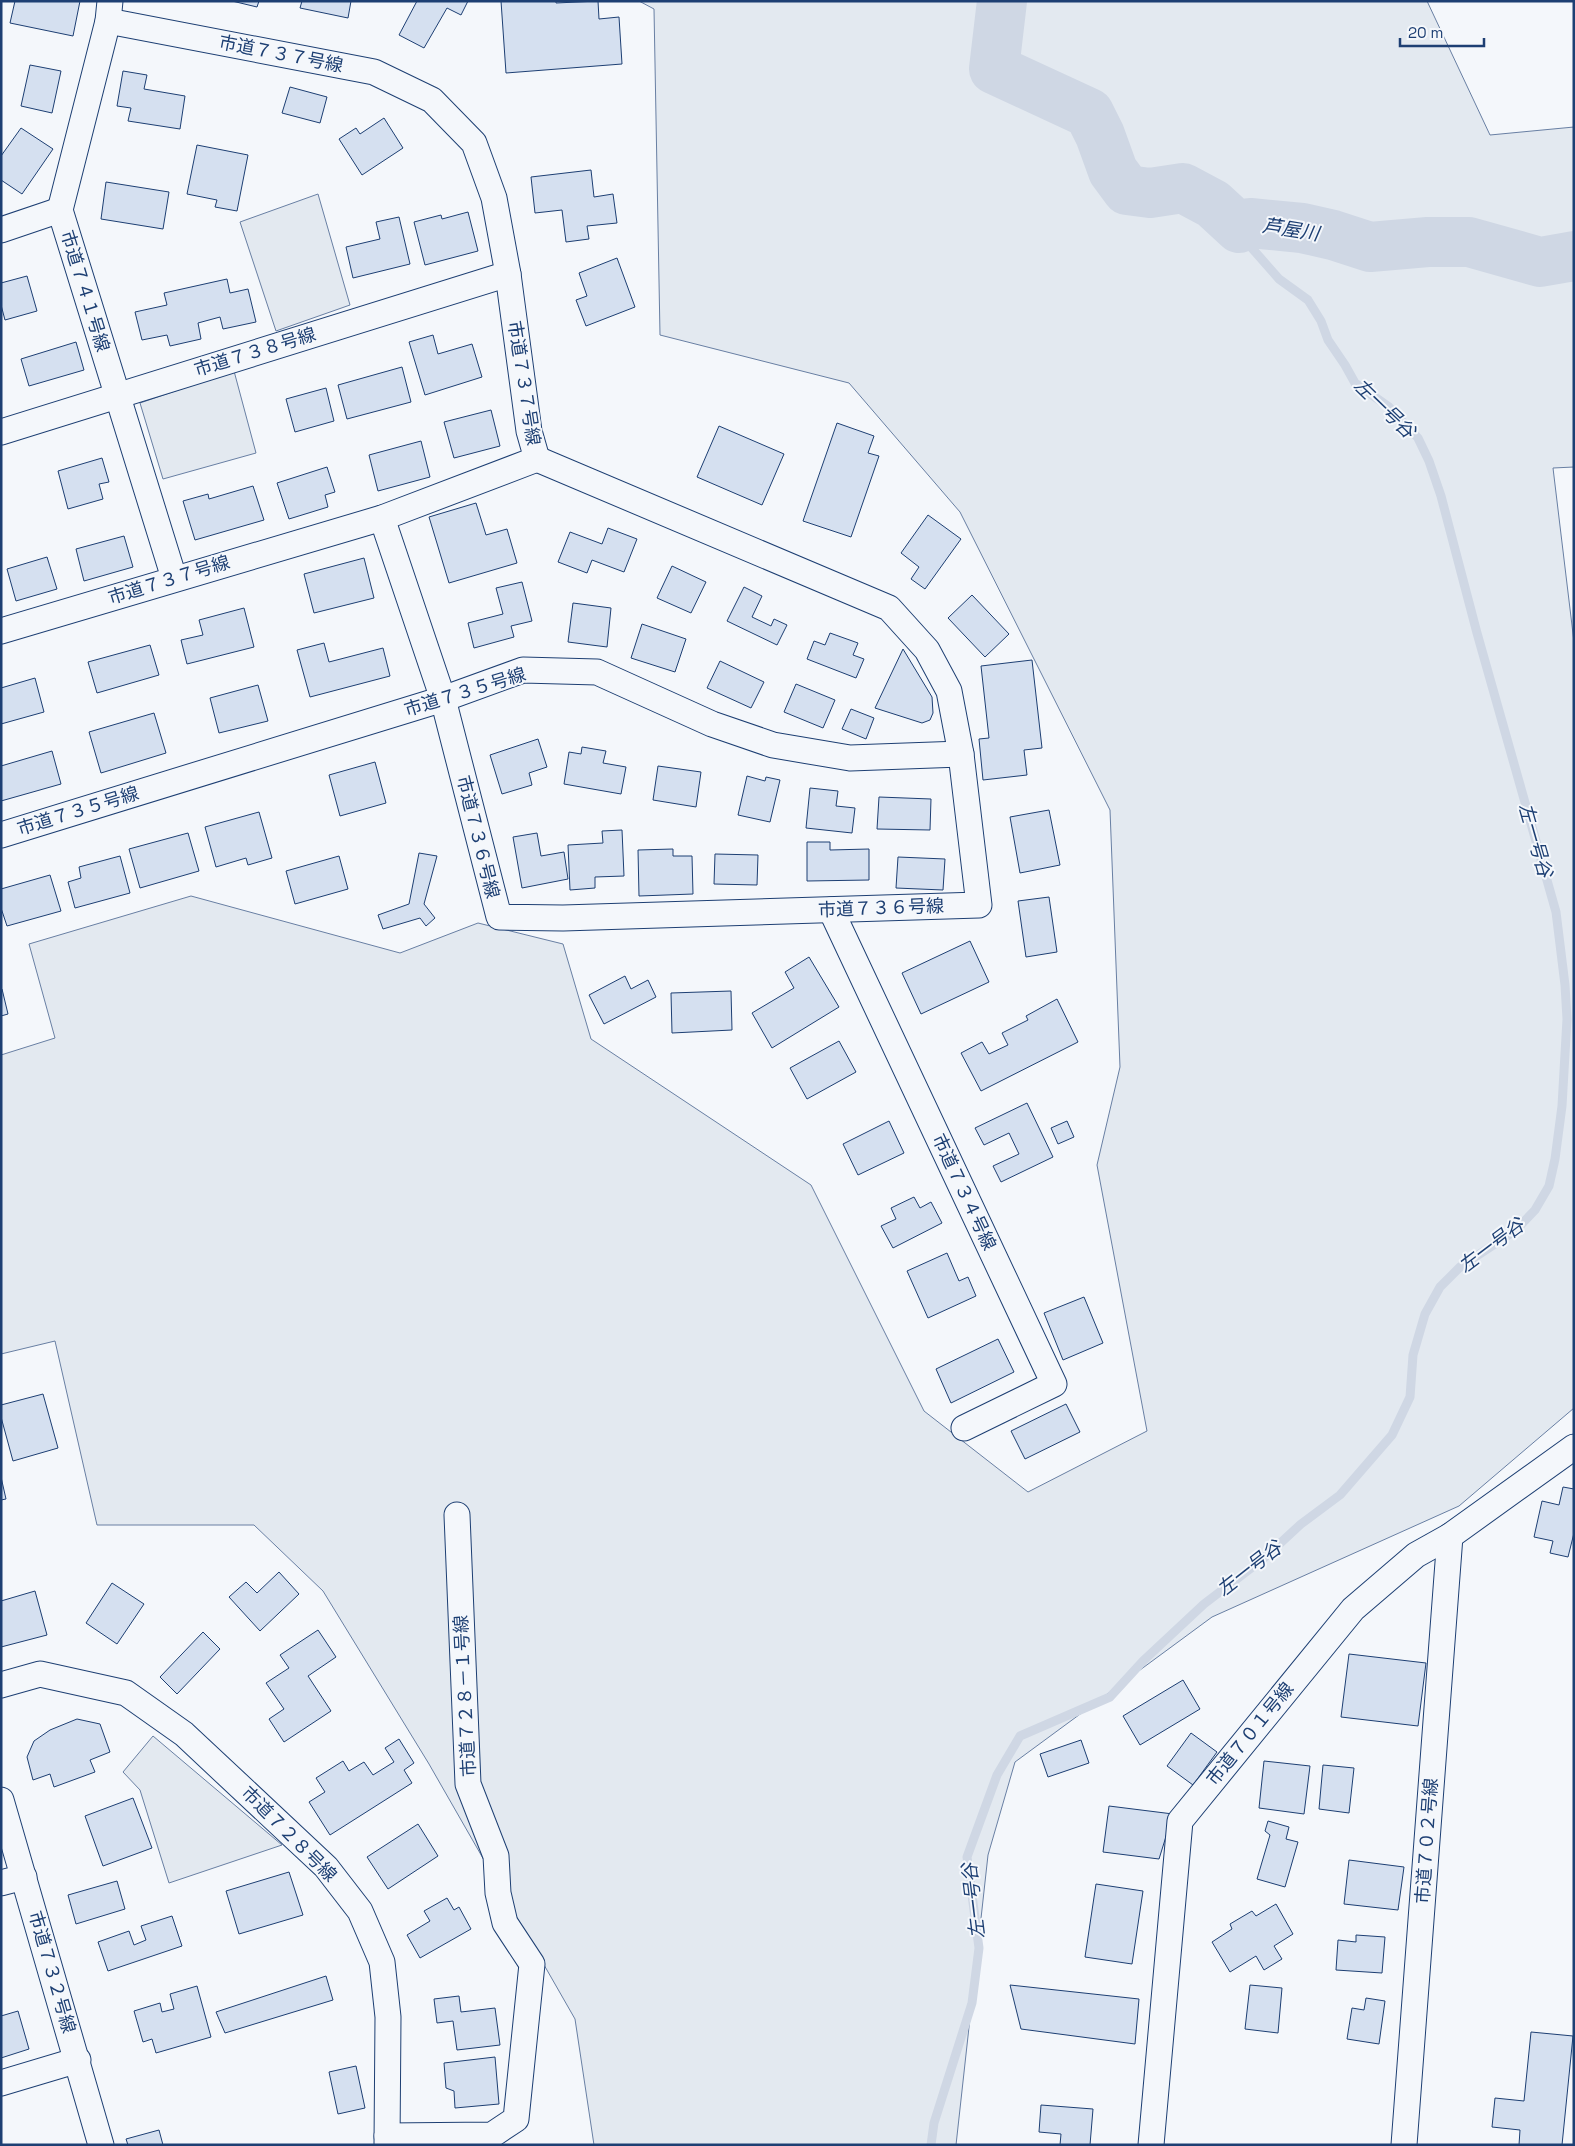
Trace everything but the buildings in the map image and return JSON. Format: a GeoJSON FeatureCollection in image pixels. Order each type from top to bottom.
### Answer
{"type":"FeatureCollection","features":[{"type":"Feature","properties":{"kind":"street","name":"市道７４１号線"},"geometry":{"type":"LineString","coordinates":[[109,11],[60,210],[174,578]]}},
{"type":"Feature","properties":{"kind":"street","name":"市道７３７号線"},"geometry":{"type":"LineString","coordinates":[[1,631],[174,578],[382,518],[537,459],[529,431],[508,274],[494,198],[474,143],[432,100],[374,72],[109,11]]}},
{"type":"Feature","properties":{"kind":"street"},"geometry":{"type":"LineString","coordinates":[[1,230],[60,210]]}},
{"type":"Feature","properties":{"kind":"street","name":"市道７３８号線"},"geometry":{"type":"LineString","coordinates":[[1,432],[117,394],[508,274]]}},
{"type":"Feature","properties":{"kind":"street","name":"市道７３６号線"},"geometry":{"type":"LineString","coordinates":[[382,518],[442,699],[499,917],[563,918],[979,905],[961,754],[949,691],[927,650],[889,608],[537,459]]}},
{"type":"Feature","properties":{"kind":"street","name":"市道７３５号線"},"geometry":{"type":"LineString","coordinates":[[1,835],[442,699],[524,670],[597,672],[712,724],[773,745],[850,758],[961,754]]}},
{"type":"Feature","properties":{"kind":"street","name":"市道７３４号線"},"geometry":{"type":"LineString","coordinates":[[831,910],[1054,1384],[964,1428]]}},
{"type":"Feature","properties":{"kind":"street","name":"市道７０１号線"},"geometry":{"type":"LineString","coordinates":[[1151,2145],[1180,1820],[1353,1609],[1416,1555],[1450,1536],[1574,1447]]}},
{"type":"Feature","properties":{"kind":"street","name":"市道７２８－１号線"},"geometry":{"type":"LineString","coordinates":[[387,2140],[492,2135],[516,2119],[532,1964],[505,1923],[498,1893],[496,1856],[468,1784],[457,1515]]}},
{"type":"Feature","properties":{"kind":"street","name":"市道７０２号線"},"geometry":{"type":"LineString","coordinates":[[1404,2145],[1450,1536]]}},
{"type":"Feature","properties":{"kind":"street","name":"市道７２８号線"},"geometry":{"type":"LineString","coordinates":[[1,1685],[40,1674],[126,1693],[184,1734],[326,1866],[360,1912],[382,1962],[388,2017],[387,2140]]}},
{"type":"Feature","properties":{"kind":"street","name":"市道７３２号線"},"geometry":{"type":"LineString","coordinates":[[1,1800],[13,1880],[78,2060],[101,2145]]}},
{"type":"Feature","properties":{"kind":"street"},"geometry":{"type":"LineString","coordinates":[[1,2083],[78,2060]]}},
{"type":"Feature","properties":{"kind":"shaded area"},"geometry":{"type":"Polygon","coordinates":[[[639,1],[1427,1],[1490,135],[1574,127],[1574,467],[1553,468],[1574,642],[1574,1408],[1459,1506],[1212,1617],[1015,1762],[988,1855],[956,2145],[594,2145],[575,2019],[429,1764],[323,1591],[254,1525],[97,1525],[55,1341],[1,1354],[1,1055],[55,1038],[29,944],[191,896],[400,953],[478,923],[563,944],[591,1039],[811,1185],[924,1411],[1028,1492],[1147,1431],[1097,1165],[1120,1067],[1110,810],[960,512],[849,383],[660,335],[654,9],[639,1]]]}},
{"type":"Feature","properties":{"kind":"shaded area"},"geometry":{"type":"Polygon","coordinates":[[[318,194],[350,305],[276,331],[240,222],[318,194]]]}},
{"type":"Feature","properties":{"kind":"shaded area"},"geometry":{"type":"Polygon","coordinates":[[[234,371],[256,453],[163,479],[140,403],[234,371]]]}},
{"type":"Feature","properties":{"kind":"shaded area"},"geometry":{"type":"Polygon","coordinates":[[[153,1736],[282,1845],[169,1883],[140,1790],[123,1772],[153,1736]]]}},
{"type":"Feature","properties":{"kind":"waterway","name":"芦屋川"},"geometry":{"type":"LineString","coordinates":[[1002,1],[994,69],[1089,113],[1100,135],[1113,171],[1127,190],[1150,193],[1183,188],[1213,204],[1239,228],[1250,223],[1302,228],[1333,235],[1370,247],[1428,242],[1469,242],[1540,262],[1574,256]]}},
{"type":"Feature","properties":{"kind":"waterway","name":"左一号谷"},"geometry":{"type":"LineString","coordinates":[[931,2145],[934,2123],[972,2003],[979,1948],[967,1857],[997,1775],[1020,1736],[1110,1697],[1143,1661],[1204,1604],[1263,1559],[1301,1524],[1340,1495],[1392,1435],[1410,1397],[1413,1355],[1425,1314],[1440,1287],[1460,1267],[1516,1230],[1535,1210],[1549,1186],[1555,1159],[1562,1106],[1567,1019],[1556,912],[1477,633],[1441,496],[1429,461],[1418,438],[1389,407],[1355,383],[1328,340],[1321,321],[1308,300],[1279,279],[1243,238],[1239,228]]}}]}
